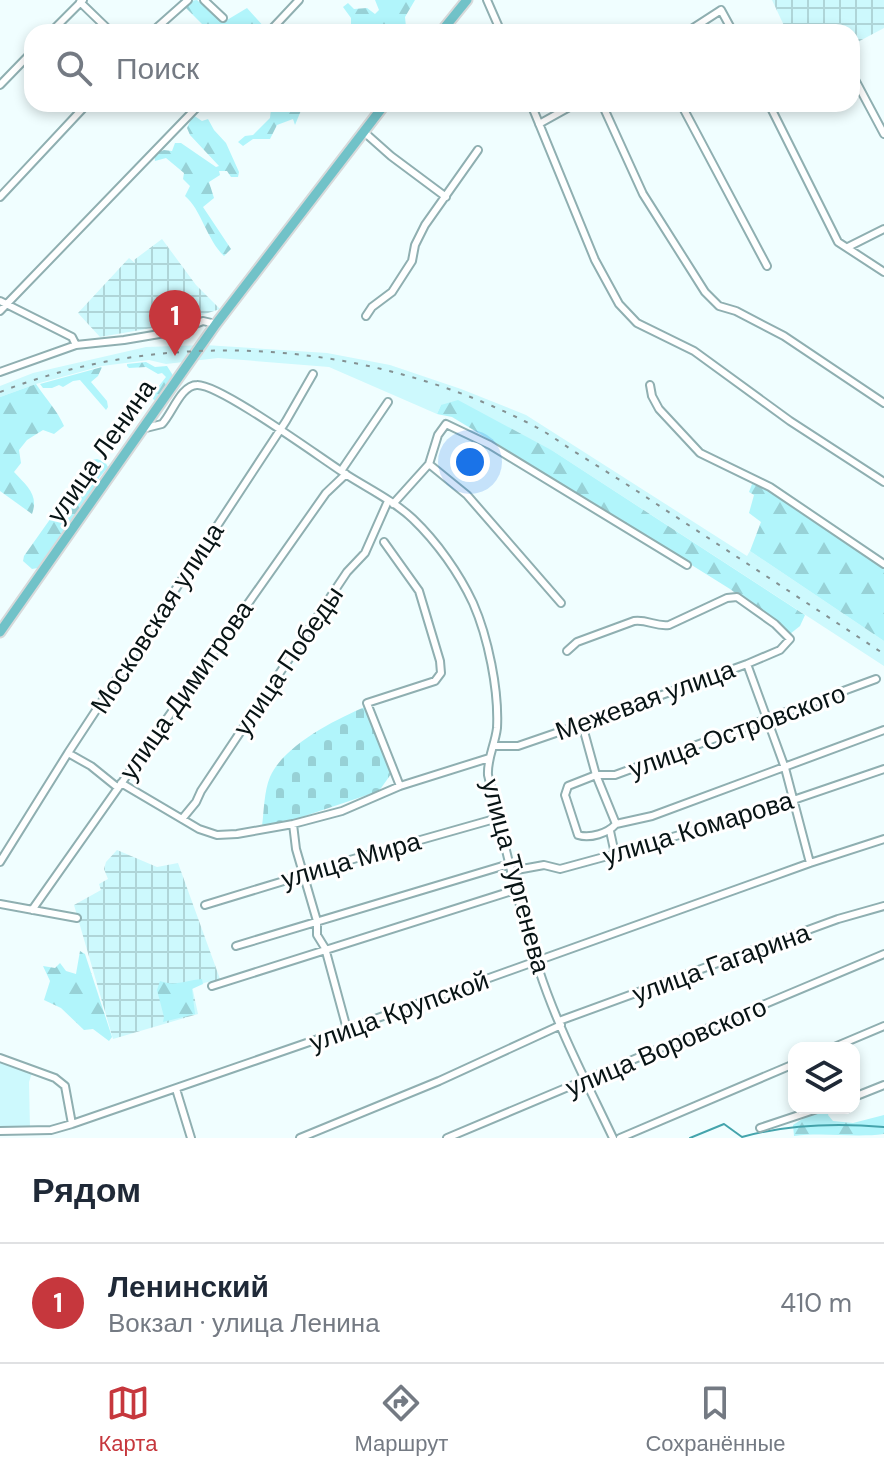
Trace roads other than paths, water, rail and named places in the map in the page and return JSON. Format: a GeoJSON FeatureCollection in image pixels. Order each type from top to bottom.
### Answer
{"type":"FeatureCollection","features":[{"type":"Feature","properties":{"kind":"main road"},"geometry":{"type":"LineString","coordinates":[[448,24],[467,0]]}},
{"type":"Feature","properties":{"kind":"main road","name":"улица Ленина"},"geometry":{"type":"LineString","coordinates":[[0,632],[146,428],[216,324],[379,112]]}},
{"type":"Feature","properties":{"kind":"street"},"geometry":{"type":"LineString","coordinates":[[161,24],[188,0]]}},
{"type":"Feature","properties":{"kind":"street"},"geometry":{"type":"LineString","coordinates":[[204,0],[223,18]]}},
{"type":"Feature","properties":{"kind":"street"},"geometry":{"type":"LineString","coordinates":[[276,24],[299,0]]}},
{"type":"Feature","properties":{"kind":"street"},"geometry":{"type":"LineString","coordinates":[[487,0],[498,24]]}},
{"type":"Feature","properties":{"kind":"street"},"geometry":{"type":"LineString","coordinates":[[722,0],[721,10],[729,24]]}},
{"type":"Feature","properties":{"kind":"street"},"geometry":{"type":"LineString","coordinates":[[59,24],[82,1],[104,24]]}},
{"type":"Feature","properties":{"kind":"street"},"geometry":{"type":"LineString","coordinates":[[699,24],[721,10]]}},
{"type":"Feature","properties":{"kind":"street"},"geometry":{"type":"LineString","coordinates":[[0,85],[24,60]]}},
{"type":"Feature","properties":{"kind":"street"},"geometry":{"type":"LineString","coordinates":[[860,89],[884,134]]}},
{"type":"Feature","properties":{"kind":"street"},"geometry":{"type":"LineString","coordinates":[[0,197],[80,112]]}},
{"type":"Feature","properties":{"kind":"street"},"geometry":{"type":"LineString","coordinates":[[0,311],[189,112]]}},
{"type":"Feature","properties":{"kind":"street"},"geometry":{"type":"LineString","coordinates":[[534,112],[595,260],[619,304],[637,323],[694,351],[792,423],[884,482]]}},
{"type":"Feature","properties":{"kind":"street"},"geometry":{"type":"LineString","coordinates":[[539,124],[561,112]]}},
{"type":"Feature","properties":{"kind":"street"},"geometry":{"type":"LineString","coordinates":[[606,112],[643,194],[705,292],[719,306],[736,311],[784,336],[884,403]]}},
{"type":"Feature","properties":{"kind":"street"},"geometry":{"type":"LineString","coordinates":[[685,112],[767,266]]}},
{"type":"Feature","properties":{"kind":"street"},"geometry":{"type":"LineString","coordinates":[[773,112],[838,242],[884,272]]}},
{"type":"Feature","properties":{"kind":"street"},"geometry":{"type":"LineString","coordinates":[[364,132],[446,197]]}},
{"type":"Feature","properties":{"kind":"street"},"geometry":{"type":"LineString","coordinates":[[366,316],[372,307],[392,292],[412,261],[415,245],[425,225],[478,150]]}},
{"type":"Feature","properties":{"kind":"street"},"geometry":{"type":"LineString","coordinates":[[848,247],[884,229]]}},
{"type":"Feature","properties":{"kind":"street"},"geometry":{"type":"LineString","coordinates":[[0,301],[72,337],[76,345]]}},
{"type":"Feature","properties":{"kind":"street"},"geometry":{"type":"LineString","coordinates":[[0,372],[76,345],[177,331],[203,321],[216,324]]}},
{"type":"Feature","properties":{"kind":"street","name":"Московская улица"},"geometry":{"type":"LineString","coordinates":[[0,862],[313,374]]}},
{"type":"Feature","properties":{"kind":"street","name":"улица Тургенева"},"geometry":{"type":"LineString","coordinates":[[146,428],[162,424],[187,388],[195,384],[208,387],[279,428],[409,515],[428,535],[459,578],[473,603],[486,638],[497,721],[488,775],[515,890],[536,961],[560,1023],[613,1138]]}},
{"type":"Feature","properties":{"kind":"street"},"geometry":{"type":"LineString","coordinates":[[650,385],[659,409],[700,453],[770,487],[884,564]]}},
{"type":"Feature","properties":{"kind":"street","name":"улица Димитрова"},"geometry":{"type":"LineString","coordinates":[[32,910],[326,493],[344,473],[388,402]]}},
{"type":"Feature","properties":{"kind":"street"},"geometry":{"type":"LineString","coordinates":[[561,603],[467,495],[429,464],[438,435],[446,424],[503,453],[687,565]]}},
{"type":"Feature","properties":{"kind":"street","name":"улица Победы"},"geometry":{"type":"LineString","coordinates":[[182,819],[347,572],[365,553],[390,503],[429,464]]}},
{"type":"Feature","properties":{"kind":"street"},"geometry":{"type":"LineString","coordinates":[[384,542],[419,591],[441,673],[435,681],[367,703],[400,786]]}},
{"type":"Feature","properties":{"kind":"street","name":"Межевая улица"},"geometry":{"type":"LineString","coordinates":[[494,746],[518,746],[582,724],[747,664],[780,650],[790,639],[775,624],[737,597],[727,598],[669,625],[634,621],[577,642],[567,651]]}},
{"type":"Feature","properties":{"kind":"street"},"geometry":{"type":"LineString","coordinates":[[747,664],[785,768],[810,863]]}},
{"type":"Feature","properties":{"kind":"street","name":"улица Островского"},"geometry":{"type":"LineString","coordinates":[[596,775],[615,775],[876,679]]}},
{"type":"Feature","properties":{"kind":"street"},"geometry":{"type":"LineString","coordinates":[[582,724],[596,775],[616,824]]}},
{"type":"Feature","properties":{"kind":"street"},"geometry":{"type":"LineString","coordinates":[[596,775],[572,784],[566,790],[578,835],[583,837],[610,831],[616,824],[652,816],[884,730]]}},
{"type":"Feature","properties":{"kind":"street"},"geometry":{"type":"LineString","coordinates":[[68,753],[119,785],[217,835],[255,832],[342,811],[400,786],[489,758]]}},
{"type":"Feature","properties":{"kind":"street","name":"улица Комарова"},"geometry":{"type":"LineString","coordinates":[[236,946],[510,868],[544,865],[560,869],[615,854],[884,769]]}},
{"type":"Feature","properties":{"kind":"street","name":"улица Мира"},"geometry":{"type":"LineString","coordinates":[[205,905],[227,900],[249,889],[498,818]]}},
{"type":"Feature","properties":{"kind":"street"},"geometry":{"type":"LineString","coordinates":[[293,824],[296,849],[317,921],[317,935],[325,948],[347,1029]]}},
{"type":"Feature","properties":{"kind":"street"},"geometry":{"type":"LineString","coordinates":[[610,831],[615,854]]}},
{"type":"Feature","properties":{"kind":"street","name":"улица Крупской"},"geometry":{"type":"LineString","coordinates":[[0,1131],[51,1130],[72,1124],[884,839]]}},
{"type":"Feature","properties":{"kind":"street"},"geometry":{"type":"LineString","coordinates":[[212,986],[515,890]]}},
{"type":"Feature","properties":{"kind":"street"},"geometry":{"type":"LineString","coordinates":[[0,904],[77,918]]}},
{"type":"Feature","properties":{"kind":"street","name":"улица Гагарина"},"geometry":{"type":"LineString","coordinates":[[300,1138],[439,1081],[560,1023],[838,919],[884,906]]}},
{"type":"Feature","properties":{"kind":"street","name":"улица Воровского"},"geometry":{"type":"LineString","coordinates":[[447,1138],[884,954]]}},
{"type":"Feature","properties":{"kind":"street"},"geometry":{"type":"LineString","coordinates":[[846,1042],[884,1026]]}},
{"type":"Feature","properties":{"kind":"street"},"geometry":{"type":"LineString","coordinates":[[0,1058],[55,1078],[65,1086],[72,1124]]}},
{"type":"Feature","properties":{"kind":"street"},"geometry":{"type":"LineString","coordinates":[[620,1138],[788,1067]]}},
{"type":"Feature","properties":{"kind":"street"},"geometry":{"type":"LineString","coordinates":[[860,1095],[884,1085]]}},
{"type":"Feature","properties":{"kind":"street"},"geometry":{"type":"LineString","coordinates":[[176,1089],[191,1138]]}},
{"type":"Feature","properties":{"kind":"street"},"geometry":{"type":"LineString","coordinates":[[760,1128],[802,1114]]}},
{"type":"Feature","properties":{"kind":"waterway"},"geometry":{"type":"LineString","coordinates":[[690,1138],[724,1124],[742,1137],[777,1129],[813,1126],[884,1127]]}},
{"type":"Feature","properties":{"kind":"railway"},"geometry":{"type":"LineString","coordinates":[[0,392],[66,371],[133,357],[202,351],[270,352],[339,360],[406,375],[471,397],[534,426],[884,654]]}},
{"type":"Feature","properties":{"kind":"place","name":"Ленинский"},"geometry":{"type":"Point","coordinates":[175,356]}}]}
